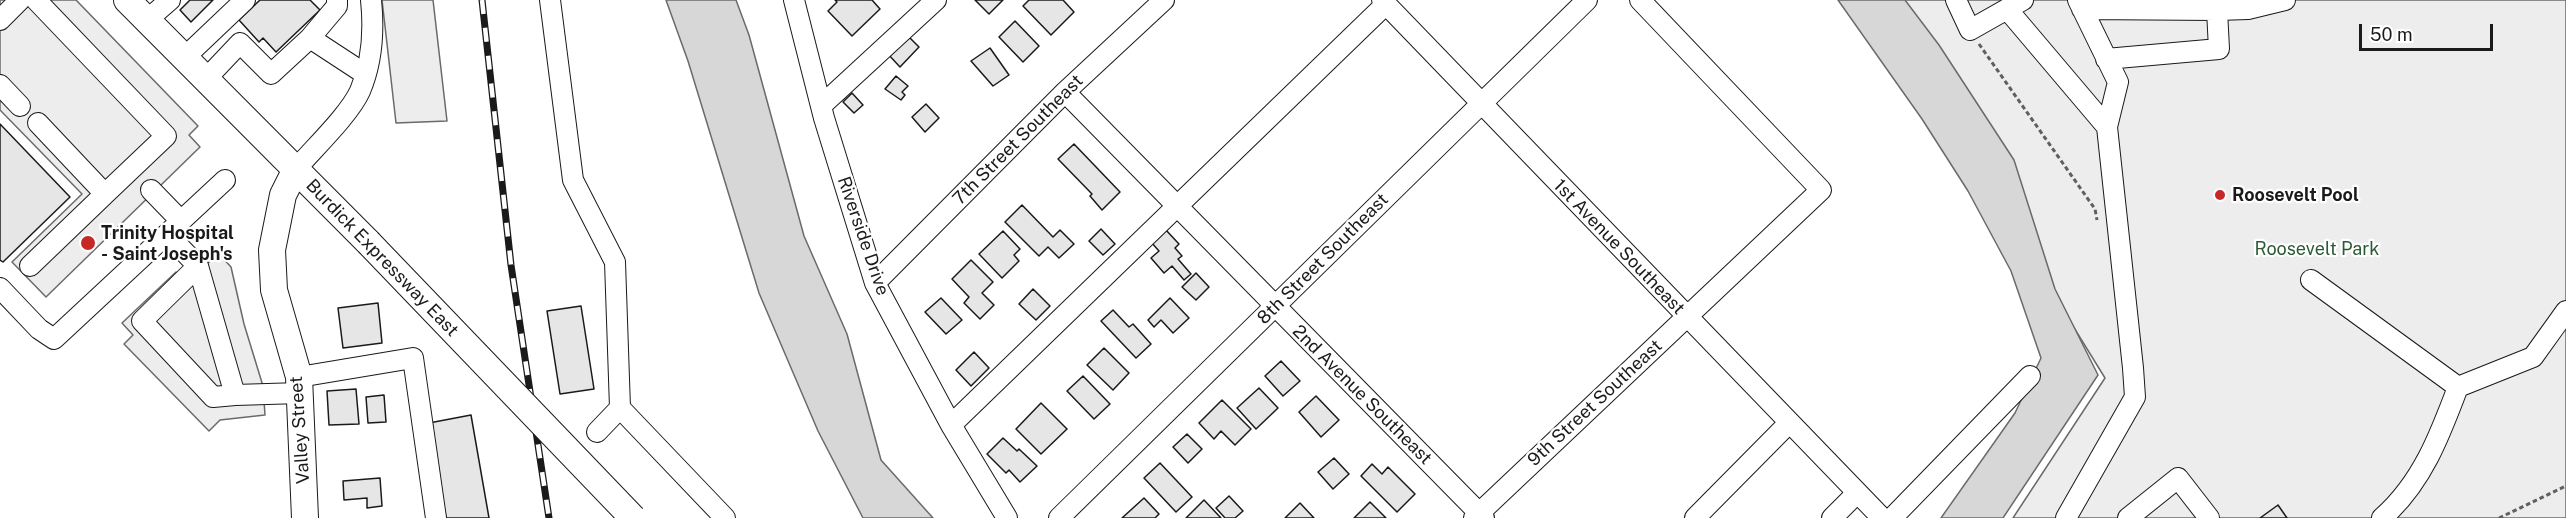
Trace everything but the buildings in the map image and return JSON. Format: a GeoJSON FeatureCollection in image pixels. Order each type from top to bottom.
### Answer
{"type":"FeatureCollection","features":[{"type":"Feature","properties":{"kind":"main road","name":"Burdick Expressway East"},"geometry":{"type":"LineString","coordinates":[[127,0],[368,242],[633,518]]}},
{"type":"Feature","properties":{"kind":"main road","name":"Valley Street"},"geometry":{"type":"LineString","coordinates":[[296,169],[283,195],[272,250],[274,290],[299,385],[305,518]]}},
{"type":"Feature","properties":{"kind":"street"},"geometry":{"type":"LineString","coordinates":[[0,20],[20,0]]}},
{"type":"Feature","properties":{"kind":"street"},"geometry":{"type":"LineString","coordinates":[[30,266],[166,136],[36,0]]}},
{"type":"Feature","properties":{"kind":"street"},"geometry":{"type":"LineString","coordinates":[[147,20],[170,0]]}},
{"type":"Feature","properties":{"kind":"street"},"geometry":{"type":"LineString","coordinates":[[184,58],[245,0]]}},
{"type":"Feature","properties":{"kind":"street"},"geometry":{"type":"LineString","coordinates":[[205,80],[240,43],[271,74],[310,38],[337,6],[337,0]]}},
{"type":"Feature","properties":{"kind":"street"},"geometry":{"type":"LineString","coordinates":[[296,169],[359,93],[366,75],[373,19],[371,0]]}},
{"type":"Feature","properties":{"kind":"street"},"geometry":{"type":"LineString","coordinates":[[550,0],[573,180],[615,262],[620,408],[725,518]]}},
{"type":"Feature","properties":{"kind":"street","name":"Riverside Drive"},"geometry":{"type":"LineString","coordinates":[[794,0],[821,106],[875,284],[951,425],[1007,518]]}},
{"type":"Feature","properties":{"kind":"street"},"geometry":{"type":"LineString","coordinates":[[821,106],[936,0]]}},
{"type":"Feature","properties":{"kind":"street","name":"7th Street Southeast"},"geometry":{"type":"LineString","coordinates":[[875,284],[1065,92],[1164,0]]}},
{"type":"Feature","properties":{"kind":"street","name":"8th Street Southeast"},"geometry":{"type":"LineString","coordinates":[[1059,518],[1480,102],[1587,0]]}},
{"type":"Feature","properties":{"kind":"street","name":"9th Street Southeast"},"geometry":{"type":"LineString","coordinates":[[1479,516],[1821,190],[1640,0]]}},
{"type":"Feature","properties":{"kind":"street"},"geometry":{"type":"LineString","coordinates":[[1956,0],[1970,30],[2015,4],[2107,127]]}},
{"type":"Feature","properties":{"kind":"street"},"geometry":{"type":"LineString","coordinates":[[2066,518],[2135,397],[2107,127],[2118,82],[2080,4],[2217,5],[2248,9],[2285,0]]}},
{"type":"Feature","properties":{"kind":"street"},"geometry":{"type":"LineString","coordinates":[[951,425],[1384,2]]}},
{"type":"Feature","properties":{"kind":"street","name":"1st Avenue Southeast"},"geometry":{"type":"LineString","coordinates":[[1384,2],[1882,518]]}},
{"type":"Feature","properties":{"kind":"street"},"geometry":{"type":"LineString","coordinates":[[2106,59],[2219,49],[2217,5]]}},
{"type":"Feature","properties":{"kind":"street"},"geometry":{"type":"LineString","coordinates":[[310,38],[366,75]]}},
{"type":"Feature","properties":{"kind":"street"},"geometry":{"type":"LineString","coordinates":[[0,86],[20,105]]}},
{"type":"Feature","properties":{"kind":"street","name":"2nd Avenue Southeast"},"geometry":{"type":"LineString","coordinates":[[1065,92],[1479,516]]}},
{"type":"Feature","properties":{"kind":"street"},"geometry":{"type":"LineString","coordinates":[[38,123],[105,194]]}},
{"type":"Feature","properties":{"kind":"street"},"geometry":{"type":"LineString","coordinates":[[0,288],[39,329],[54,339],[225,180]]}},
{"type":"Feature","properties":{"kind":"street"},"geometry":{"type":"LineString","coordinates":[[152,190],[198,266],[235,395]]}},
{"type":"Feature","properties":{"kind":"street"},"geometry":{"type":"LineString","coordinates":[[198,266],[142,321],[213,397],[299,385],[413,358],[436,518]]}},
{"type":"Feature","properties":{"kind":"street"},"geometry":{"type":"LineString","coordinates":[[2311,280],[2458,387]]}},
{"type":"Feature","properties":{"kind":"street"},"geometry":{"type":"LineString","coordinates":[[2382,518],[2398,504],[2435,447],[2458,387],[2533,357],[2566,310]]}},
{"type":"Feature","properties":{"kind":"street"},"geometry":{"type":"LineString","coordinates":[[1892,518],[2030,376]]}},
{"type":"Feature","properties":{"kind":"street"},"geometry":{"type":"LineString","coordinates":[[597,432],[620,408]]}},
{"type":"Feature","properties":{"kind":"street"},"geometry":{"type":"LineString","coordinates":[[1695,518],[1789,423]]}},
{"type":"Feature","properties":{"kind":"street"},"geometry":{"type":"LineString","coordinates":[[2128,518],[2178,478],[2209,518]]}},
{"type":"Feature","properties":{"kind":"street"},"geometry":{"type":"LineString","coordinates":[[1832,518],[1857,493]]}},
{"type":"Feature","properties":{"kind":"path"},"geometry":{"type":"LineString","coordinates":[[1970,30],[2095,209],[2097,220]]}},
{"type":"Feature","properties":{"kind":"path"},"geometry":{"type":"LineString","coordinates":[[2499,518],[2566,486]]}},
{"type":"Feature","properties":{"kind":"shaded area"},"geometry":{"type":"Polygon","coordinates":[[[0,0],[76,0],[198,126],[189,135],[200,147],[46,297],[12,262],[82,194],[0,110],[0,0]]]}},
{"type":"Feature","properties":{"kind":"shaded area"},"geometry":{"type":"Polygon","coordinates":[[[382,0],[433,0],[447,121],[396,123],[382,0]]]}},
{"type":"Feature","properties":{"kind":"shaded area"},"geometry":{"type":"Polygon","coordinates":[[[666,0],[736,0],[749,35],[804,236],[847,334],[881,460],[933,518],[863,518],[818,431],[759,293],[688,61],[666,0]]]}},
{"type":"Feature","properties":{"kind":"shaded area"},"geometry":{"type":"Polygon","coordinates":[[[1838,0],[1905,0],[1939,45],[2014,160],[2055,289],[2098,375],[2003,518],[1941,518],[2015,413],[2041,358],[2011,271],[1968,191],[1922,119],[1838,0]]]}},
{"type":"Feature","properties":{"kind":"shaded area","name":"Roosevelt Park"},"geometry":{"type":"Polygon","coordinates":[[[1872,0],[2566,0],[2566,518],[2013,518],[2105,378],[1872,0]]]}},
{"type":"Feature","properties":{"kind":"shaded area"},"geometry":{"type":"Polygon","coordinates":[[[219,254],[231,267],[244,324],[263,386],[265,415],[220,420],[209,431],[124,344],[133,335],[122,323],[176,272],[186,281],[219,254]]]}},
{"type":"Feature","properties":{"kind":"railway"},"geometry":{"type":"LineString","coordinates":[[482,0],[511,265],[549,518]]}},
{"type":"Feature","properties":{"kind":"place","name":"Roosevelt Pool"},"geometry":{"type":"Point","coordinates":[2220,195]}},
{"type":"Feature","properties":{"kind":"place","name":"Trinity Hospital - Saint Joseph's"},"geometry":{"type":"Point","coordinates":[88,243]}}]}
